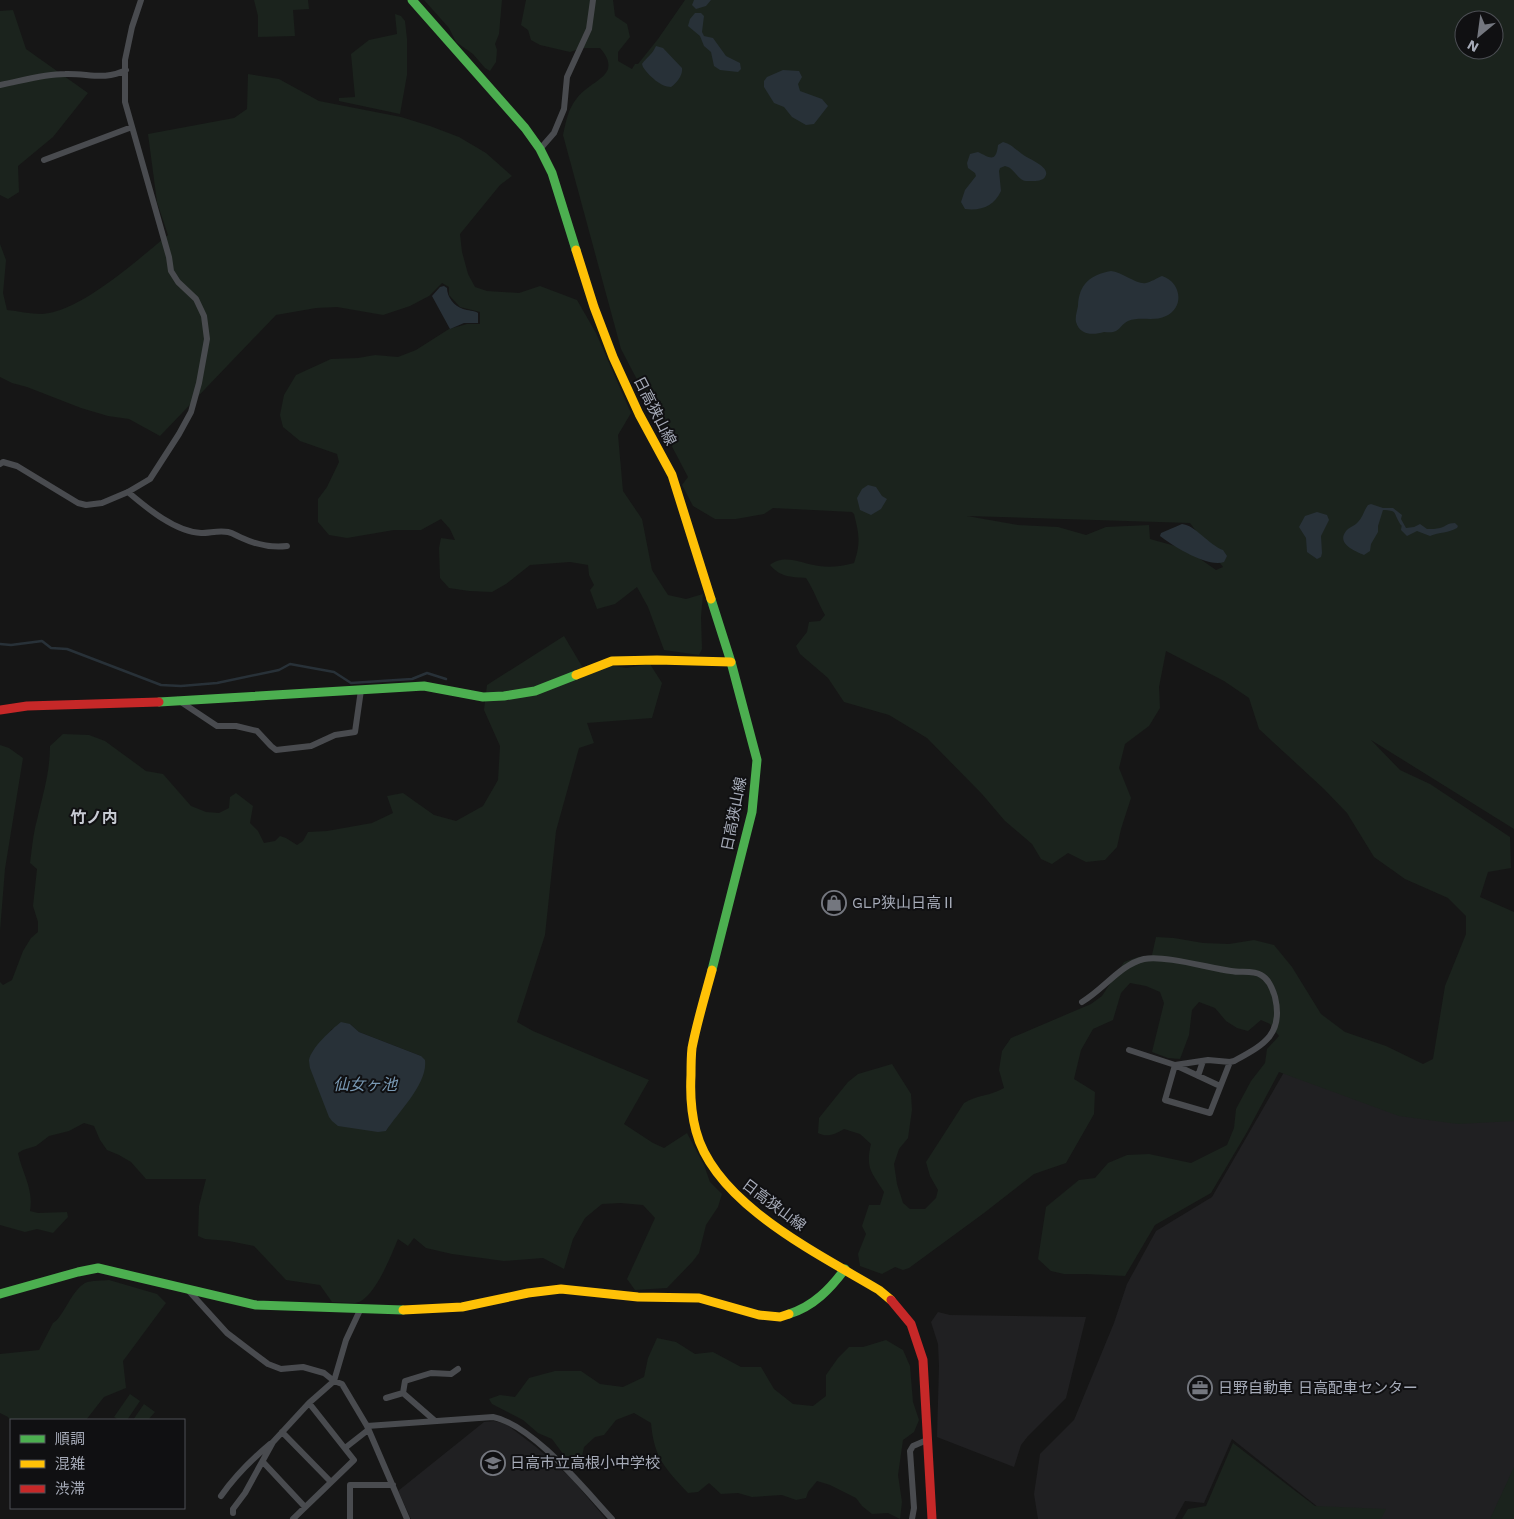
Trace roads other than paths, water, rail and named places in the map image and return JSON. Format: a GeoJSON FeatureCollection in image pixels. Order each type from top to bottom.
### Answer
{"type":"FeatureCollection","features":[{"type":"Feature","properties":{"kind":"main road","name":"日高狭山線"},"geometry":{"type":"LineString","coordinates":[[412,0],[504,104],[540,148],[552,173],[594,307],[613,356],[639,414],[672,475],[731,662],[754,744],[757,760],[752,812],[692,1049],[689,1082],[692,1118],[696,1132],[706,1155],[730,1189],[769,1222],[879,1290],[896,1304],[911,1324],[923,1360],[932,1519]]}},
{"type":"Feature","properties":{"kind":"main road"},"geometry":{"type":"LineString","coordinates":[[0,710],[27,706],[127,703],[424,686],[483,697],[504,696],[535,691],[612,661],[731,662]]}},
{"type":"Feature","properties":{"kind":"main road"},"geometry":{"type":"LineString","coordinates":[[0,1294],[98,1268],[256,1305],[420,1310],[462,1307],[528,1293],[561,1289],[638,1297],[699,1298],[759,1315],[780,1317],[799,1311],[816,1301],[833,1285],[845,1269]]}},
{"type":"Feature","properties":{"kind":"street"},"geometry":{"type":"LineString","coordinates":[[0,464],[3,462],[17,466],[78,503],[86,505],[102,503],[143,484],[154,474],[191,412],[207,339],[204,316],[196,299],[178,282],[171,271],[169,257],[125,102],[125,60],[132,27],[141,0]]}},
{"type":"Feature","properties":{"kind":"street"},"geometry":{"type":"LineString","coordinates":[[540,148],[554,133],[560,122],[564,109],[567,77],[589,29],[593,0]]}},
{"type":"Feature","properties":{"kind":"street"},"geometry":{"type":"LineString","coordinates":[[0,85],[32,78],[65,74],[113,77],[126,70]]}},
{"type":"Feature","properties":{"kind":"street"},"geometry":{"type":"LineString","coordinates":[[44,160],[132,127]]}},
{"type":"Feature","properties":{"kind":"street"},"geometry":{"type":"LineString","coordinates":[[128,492],[152,512],[170,522],[193,531],[202,533],[215,531],[229,532],[260,545],[287,546]]}},
{"type":"Feature","properties":{"kind":"street"},"geometry":{"type":"LineString","coordinates":[[176,700],[216,726],[236,726],[257,731],[276,750],[311,746],[335,735],[358,732],[361,690]]}},
{"type":"Feature","properties":{"kind":"street"},"geometry":{"type":"LineString","coordinates":[[1082,1002],[1100,990],[1116,974],[1145,959],[1167,960],[1233,972],[1260,974],[1267,980],[1273,991],[1276,1005],[1276,1023],[1267,1040],[1230,1062],[1203,1061],[1176,1065]]}},
{"type":"Feature","properties":{"kind":"street"},"geometry":{"type":"LineString","coordinates":[[1129,1050],[1176,1065],[1220,1086]]}},
{"type":"Feature","properties":{"kind":"street"},"geometry":{"type":"LineString","coordinates":[[1198,1076],[1203,1061]]}},
{"type":"Feature","properties":{"kind":"street"},"geometry":{"type":"LineString","coordinates":[[1176,1065],[1165,1100],[1210,1113],[1230,1062]]}},
{"type":"Feature","properties":{"kind":"street"},"geometry":{"type":"LineString","coordinates":[[188,1290],[227,1333],[268,1364],[281,1369],[303,1367],[324,1373],[334,1381],[342,1384],[368,1428],[408,1519]]}},
{"type":"Feature","properties":{"kind":"street"},"geometry":{"type":"LineString","coordinates":[[220,1496],[250,1460],[273,1442],[309,1403],[334,1381],[346,1340],[361,1308]]}},
{"type":"Feature","properties":{"kind":"street"},"geometry":{"type":"LineString","coordinates":[[403,1393],[405,1381],[431,1374],[451,1374],[458,1369]]}},
{"type":"Feature","properties":{"kind":"street"},"geometry":{"type":"LineString","coordinates":[[386,1398],[403,1393]]}},
{"type":"Feature","properties":{"kind":"street"},"geometry":{"type":"LineString","coordinates":[[403,1393],[434,1420]]}},
{"type":"Feature","properties":{"kind":"street"},"geometry":{"type":"LineString","coordinates":[[293,1519],[354,1460],[309,1403]]}},
{"type":"Feature","properties":{"kind":"street"},"geometry":{"type":"LineString","coordinates":[[345,1448],[368,1428],[434,1420],[493,1417],[506,1420],[533,1439],[569,1471],[612,1519]]}},
{"type":"Feature","properties":{"kind":"street"},"geometry":{"type":"LineString","coordinates":[[282,1432],[331,1482]]}},
{"type":"Feature","properties":{"kind":"street"},"geometry":{"type":"LineString","coordinates":[[912,1519],[914,1508],[910,1451],[913,1446],[927,1440]]}},
{"type":"Feature","properties":{"kind":"street"},"geometry":{"type":"LineString","coordinates":[[233,1513],[233,1509],[263,1462],[273,1442]]}},
{"type":"Feature","properties":{"kind":"street"},"geometry":{"type":"LineString","coordinates":[[263,1462],[305,1507]]}},
{"type":"Feature","properties":{"kind":"street"},"geometry":{"type":"LineString","coordinates":[[350,1519],[350,1485],[393,1485]]}},
{"type":"Feature","properties":{"kind":"water"},"geometry":{"type":"Polygon","coordinates":[[[694,0],[711,0],[706,6],[696,9],[692,5],[694,0]]]}},
{"type":"Feature","properties":{"kind":"water"},"geometry":{"type":"Polygon","coordinates":[[[695,13],[701,13],[704,16],[702,32],[704,36],[713,38],[726,56],[740,63],[741,69],[738,72],[720,70],[714,66],[711,52],[704,46],[700,36],[688,26],[690,19],[695,13]]]}},
{"type":"Feature","properties":{"kind":"water"},"geometry":{"type":"Polygon","coordinates":[[[656,46],[663,48],[682,68],[679,79],[671,87],[667,87],[656,80],[643,67],[642,64],[656,46]]]}},
{"type":"Feature","properties":{"kind":"water"},"geometry":{"type":"Polygon","coordinates":[[[783,70],[799,71],[802,77],[798,84],[800,91],[822,99],[828,106],[814,124],[806,125],[792,117],[784,107],[774,103],[764,87],[764,81],[767,77],[783,70]]]}},
{"type":"Feature","properties":{"kind":"water"},"geometry":{"type":"Polygon","coordinates":[[[1003,142],[1011,145],[1042,167],[1046,173],[1044,179],[1026,181],[1020,179],[1011,169],[1005,166],[1000,168],[999,171],[1001,191],[995,200],[982,208],[965,209],[961,202],[965,190],[976,176],[968,168],[967,163],[970,154],[978,152],[991,158],[994,157],[998,145],[1003,142]]]}},
{"type":"Feature","properties":{"kind":"water"},"geometry":{"type":"Polygon","coordinates":[[[1111,271],[1142,283],[1162,276],[1168,279],[1177,289],[1178,301],[1176,307],[1172,312],[1161,318],[1128,321],[1114,332],[1092,334],[1084,332],[1078,327],[1076,322],[1079,298],[1083,286],[1097,275],[1111,271]]]}},
{"type":"Feature","properties":{"kind":"water"},"geometry":{"type":"Polygon","coordinates":[[[444,286],[447,288],[450,298],[457,306],[478,313],[478,323],[464,323],[450,329],[432,296],[440,287],[444,286]]]}},
{"type":"Feature","properties":{"kind":"water"},"geometry":{"type":"Polygon","coordinates":[[[868,485],[876,487],[882,496],[887,499],[881,509],[871,515],[860,510],[857,498],[862,489],[868,485]]]}},
{"type":"Feature","properties":{"kind":"water"},"geometry":{"type":"Polygon","coordinates":[[[1371,504],[1383,508],[1393,508],[1402,515],[1401,519],[1406,528],[1420,524],[1427,529],[1440,528],[1452,523],[1458,526],[1451,531],[1430,536],[1417,531],[1407,536],[1401,530],[1402,526],[1394,512],[1383,510],[1378,532],[1371,544],[1370,551],[1364,555],[1348,546],[1343,540],[1347,530],[1358,522],[1368,505],[1371,504]]]}},
{"type":"Feature","properties":{"kind":"water"},"geometry":{"type":"Polygon","coordinates":[[[1317,512],[1327,515],[1329,520],[1321,536],[1321,557],[1317,559],[1307,552],[1306,538],[1299,527],[1305,516],[1317,512]]]}},
{"type":"Feature","properties":{"kind":"water"},"geometry":{"type":"Polygon","coordinates":[[[1182,524],[1192,528],[1223,550],[1227,556],[1224,562],[1209,562],[1200,559],[1160,536],[1161,533],[1182,524]]]}},
{"type":"Feature","properties":{"kind":"water","name":"仙女ヶ池"},"geometry":{"type":"Polygon","coordinates":[[[341,1022],[350,1024],[359,1032],[421,1056],[425,1060],[422,1079],[386,1131],[378,1132],[338,1126],[329,1117],[310,1068],[309,1060],[314,1050],[327,1034],[341,1022]]]}},
{"type":"Feature","properties":{"kind":"waterway"},"geometry":{"type":"LineString","coordinates":[[0,644],[11,645],[42,641],[51,648],[67,649],[161,685],[181,686],[217,683],[279,670],[290,664],[334,672],[351,683],[412,679],[427,673],[446,679]]}},
{"type":"Feature","properties":{"kind":"place","name":"GLP狭山日高Ⅱ"},"geometry":{"type":"Point","coordinates":[834,903]}},
{"type":"Feature","properties":{"kind":"place","name":"日野自動車 日高配車センター"},"geometry":{"type":"Point","coordinates":[1200,1388]}},
{"type":"Feature","properties":{"kind":"place","name":"日高市立高根小中学校"},"geometry":{"type":"Point","coordinates":[493,1463]}},
{"type":"Feature","properties":{"kind":"district","name":"竹ノ内"},"geometry":{"type":"Point","coordinates":[94,817]}}]}
